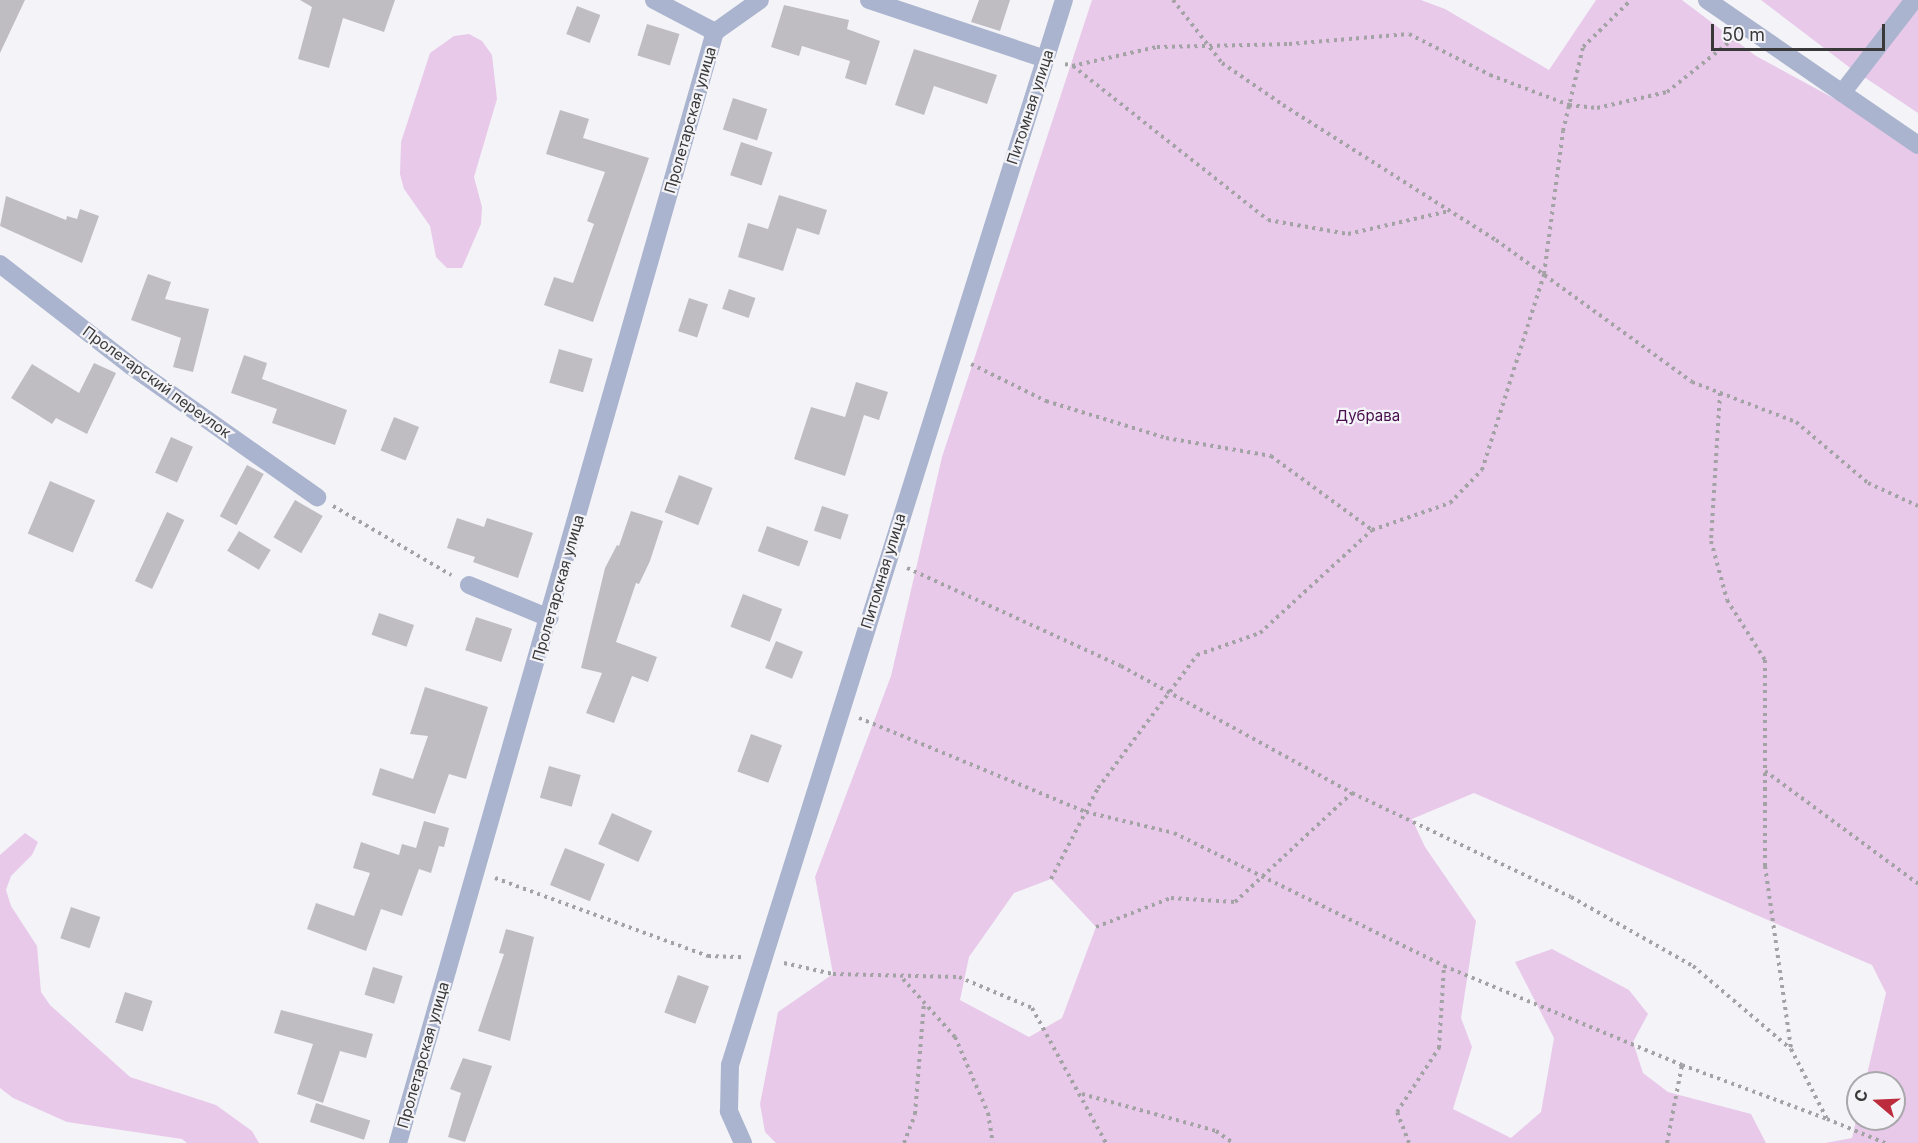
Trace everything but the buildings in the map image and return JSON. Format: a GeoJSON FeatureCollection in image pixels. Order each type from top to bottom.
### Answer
{"type":"FeatureCollection","features":[{"type":"Feature","properties":{"kind":"street"},"geometry":{"type":"LineString","coordinates":[[654,0],[715,32],[760,0]]}},
{"type":"Feature","properties":{"kind":"street"},"geometry":{"type":"LineString","coordinates":[[869,0],[1045,59]]}},
{"type":"Feature","properties":{"kind":"street","name":"Питомная улица"},"geometry":{"type":"LineString","coordinates":[[743,1143],[729,1111],[730,1065],[766,959],[840,710],[1064,0]]}},
{"type":"Feature","properties":{"kind":"street"},"geometry":{"type":"LineString","coordinates":[[1707,0],[1918,145]]}},
{"type":"Feature","properties":{"kind":"street"},"geometry":{"type":"LineString","coordinates":[[1842,93],[1914,0]]}},
{"type":"Feature","properties":{"kind":"street","name":"Пролетарская улица"},"geometry":{"type":"LineString","coordinates":[[398,1143],[715,32]]}},
{"type":"Feature","properties":{"kind":"street","name":"Пролетарский переулок"},"geometry":{"type":"LineString","coordinates":[[0,264],[131,366],[317,497]]}},
{"type":"Feature","properties":{"kind":"street"},"geometry":{"type":"LineString","coordinates":[[469,585],[549,618]]}},
{"type":"Feature","properties":{"kind":"path"},"geometry":{"type":"LineString","coordinates":[[1173,0],[1222,63],[1248,81],[1544,274],[1692,382],[1796,422],[1868,483],[1918,506]]}},
{"type":"Feature","properties":{"kind":"path"},"geometry":{"type":"LineString","coordinates":[[1052,879],[1098,788],[1197,655],[1260,633],[1372,530],[1450,503],[1482,470],[1544,274],[1569,105],[1583,47],[1631,0]]}},
{"type":"Feature","properties":{"kind":"path"},"geometry":{"type":"LineString","coordinates":[[1072,66],[1157,47],[1289,44],[1409,34],[1490,75],[1569,105],[1597,108],[1667,92],[1733,39]]}},
{"type":"Feature","properties":{"kind":"path"},"geometry":{"type":"LineString","coordinates":[[1045,59],[1072,66],[1268,220],[1348,234],[1450,211]]}},
{"type":"Feature","properties":{"kind":"path"},"geometry":{"type":"LineString","coordinates":[[952,354],[1046,401],[1166,438],[1271,456],[1372,530]]}},
{"type":"Feature","properties":{"kind":"path"},"geometry":{"type":"LineString","coordinates":[[1720,393],[1711,541],[1727,600],[1765,660],[1765,866],[1791,1049],[1827,1119]]}},
{"type":"Feature","properties":{"kind":"path"},"geometry":{"type":"LineString","coordinates":[[317,497],[469,585]]}},
{"type":"Feature","properties":{"kind":"path"},"geometry":{"type":"LineString","coordinates":[[887,559],[1121,666],[1352,793],[1571,897],[1693,966],[1791,1049]]}},
{"type":"Feature","properties":{"kind":"path"},"geometry":{"type":"LineString","coordinates":[[840,710],[1086,812],[1174,833],[1261,878],[1444,966],[1682,1065],[1886,1143]]}},
{"type":"Feature","properties":{"kind":"path"},"geometry":{"type":"LineString","coordinates":[[1765,771],[1918,884]]}},
{"type":"Feature","properties":{"kind":"path"},"geometry":{"type":"LineString","coordinates":[[1096,927],[1171,898],[1235,902],[1352,793]]}},
{"type":"Feature","properties":{"kind":"path"},"geometry":{"type":"LineString","coordinates":[[477,871],[708,956],[766,959],[833,974],[903,979],[959,977],[1032,1008],[1082,1094],[1106,1143]]}},
{"type":"Feature","properties":{"kind":"path"},"geometry":{"type":"LineString","coordinates":[[1409,1143],[1397,1112],[1439,1048],[1444,966]]}},
{"type":"Feature","properties":{"kind":"path"},"geometry":{"type":"LineString","coordinates":[[903,979],[955,1037],[988,1113],[993,1143]]}},
{"type":"Feature","properties":{"kind":"path"},"geometry":{"type":"LineString","coordinates":[[904,1143],[915,1114],[924,1002]]}},
{"type":"Feature","properties":{"kind":"path"},"geometry":{"type":"LineString","coordinates":[[1667,1143],[1682,1065]]}},
{"type":"Feature","properties":{"kind":"path"},"geometry":{"type":"LineString","coordinates":[[1082,1094],[1216,1131],[1233,1143]]}},
{"type":"Feature","properties":{"kind":"green space","name":"Дубрава"},"geometry":{"type":"Polygon","coordinates":[[[1092,0],[1421,0],[1445,9],[1549,70],[1596,0],[1682,0],[1756,56],[1918,144],[1918,1143],[1825,1143],[1852,1138],[1854,1131],[1906,1131],[1906,1071],[1868,1071],[1886,993],[1872,965],[1474,793],[1412,819],[1425,847],[1476,921],[1461,1018],[1472,1047],[1453,1109],[1511,1138],[1541,1112],[1554,1038],[1515,962],[1552,949],[1629,990],[1648,1014],[1633,1042],[1643,1073],[1668,1092],[1751,1114],[1766,1143],[776,1143],[765,1132],[760,1104],[778,1012],[833,974],[815,877],[891,676],[942,457],[1092,0]],[[1051,879],[1014,893],[969,957],[960,1000],[1029,1037],[1062,1018],[1096,927],[1051,879]]]}},
{"type":"Feature","properties":{"kind":"green space"},"geometry":{"type":"Polygon","coordinates":[[[1761,0],[1918,0],[1918,113],[1849,67],[1761,0]]]}},
{"type":"Feature","properties":{"kind":"green space"},"geometry":{"type":"Polygon","coordinates":[[[469,34],[482,41],[492,55],[497,99],[474,177],[482,207],[481,224],[462,268],[447,268],[436,257],[430,226],[404,189],[400,174],[401,142],[430,53],[454,36],[469,34]]]}},
{"type":"Feature","properties":{"kind":"green space"},"geometry":{"type":"Polygon","coordinates":[[[25,833],[38,842],[32,855],[11,876],[6,890],[11,906],[37,946],[41,992],[50,1005],[130,1077],[216,1105],[252,1131],[259,1143],[187,1143],[182,1139],[67,1122],[13,1098],[0,1088],[0,855],[25,833]]]}}]}
